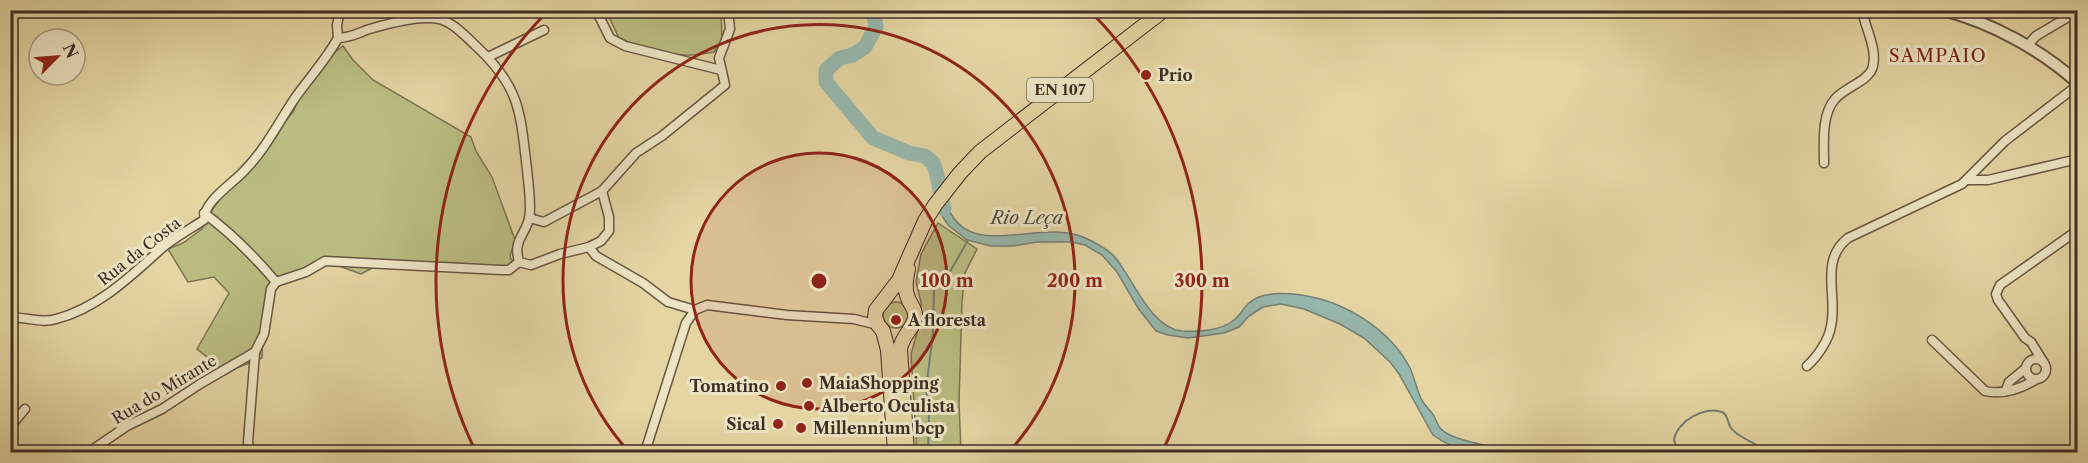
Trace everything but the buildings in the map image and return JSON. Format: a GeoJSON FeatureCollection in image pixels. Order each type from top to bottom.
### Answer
{"type":"FeatureCollection","features":[{"type":"Feature","properties":{"kind":"main road","name":"EN 107"},"geometry":{"type":"LineString","coordinates":[[894,453],[888,350],[876,310],[899,279],[925,221],[960,173],[999,136],[1164,10]]}},
{"type":"Feature","properties":{"kind":"main road","name":"EN 107"},"geometry":{"type":"LineString","coordinates":[[907,453],[900,349],[905,333],[911,328],[916,313],[908,300],[906,285],[910,256]]}},
{"type":"Feature","properties":{"kind":"main road"},"geometry":{"type":"LineString","coordinates":[[886,297],[901,296],[908,300]]}},
{"type":"Feature","properties":{"kind":"main road"},"geometry":{"type":"LineString","coordinates":[[880,328],[890,335],[905,333]]}},
{"type":"Feature","properties":{"kind":"street"},"geometry":{"type":"LineString","coordinates":[[340,10],[336,25],[338,38],[352,38],[372,28],[420,18],[446,20],[488,57],[509,84],[518,104],[528,182],[529,218],[518,242],[516,251],[519,262]]}},
{"type":"Feature","properties":{"kind":"street"},"geometry":{"type":"LineString","coordinates":[[596,10],[610,38],[625,46],[722,70]]}},
{"type":"Feature","properties":{"kind":"street"},"geometry":{"type":"LineString","coordinates":[[529,218],[544,222],[602,191],[636,153],[662,136],[724,85],[719,58],[730,29],[728,10]]}},
{"type":"Feature","properties":{"kind":"street"},"geometry":{"type":"LineString","coordinates":[[1824,163],[1824,135],[1828,111],[1835,99],[1867,76],[1873,68],[1874,56],[1862,10]]}},
{"type":"Feature","properties":{"kind":"street"},"geometry":{"type":"LineString","coordinates":[[1807,366],[1827,339],[1831,328],[1833,315],[1830,273],[1835,254],[1841,244],[1848,238],[1967,180],[2005,141],[2078,84],[2027,46],[1987,26],[1943,10]]}},
{"type":"Feature","properties":{"kind":"street"},"geometry":{"type":"LineString","coordinates":[[2027,46],[2037,36],[2078,11]]}},
{"type":"Feature","properties":{"kind":"street"},"geometry":{"type":"LineString","coordinates":[[488,57],[544,30]]}},
{"type":"Feature","properties":{"kind":"street","name":"Rua da Costa"},"geometry":{"type":"LineString","coordinates":[[10,318],[42,322],[54,320],[91,305],[137,272],[163,247],[204,220],[204,213],[209,205],[245,170],[266,144],[309,78],[328,56],[338,38]]}},
{"type":"Feature","properties":{"kind":"street"},"geometry":{"type":"LineString","coordinates":[[1967,180],[1988,180],[2078,159]]}},
{"type":"Feature","properties":{"kind":"street"},"geometry":{"type":"LineString","coordinates":[[519,262],[531,265],[601,241],[609,231],[609,217],[602,191]]}},
{"type":"Feature","properties":{"kind":"street"},"geometry":{"type":"LineString","coordinates":[[204,213],[250,253],[276,282]]}},
{"type":"Feature","properties":{"kind":"street"},"geometry":{"type":"LineString","coordinates":[[1932,340],[1985,391],[1996,394],[2014,390],[2042,378],[2046,373],[2044,363],[1996,294],[2000,285],[2078,230]]}},
{"type":"Feature","properties":{"kind":"street"},"geometry":{"type":"LineString","coordinates":[[589,247],[596,256],[668,302],[695,310]]}},
{"type":"Feature","properties":{"kind":"street"},"geometry":{"type":"LineString","coordinates":[[250,453],[248,442],[255,352],[264,334],[271,289],[276,282],[306,272],[325,261],[501,270],[509,270],[519,262]]}},
{"type":"Feature","properties":{"kind":"street"},"geometry":{"type":"LineString","coordinates":[[645,453],[686,323],[695,310],[707,304],[787,315],[860,320],[880,328]]}},
{"type":"Feature","properties":{"kind":"street"},"geometry":{"type":"LineString","coordinates":[[2025,338],[2027,375],[2035,380]]}},
{"type":"Feature","properties":{"kind":"street","name":"Rua do Mirante"},"geometry":{"type":"LineString","coordinates":[[89,453],[128,426],[162,409],[255,352]]}},
{"type":"Feature","properties":{"kind":"street"},"geometry":{"type":"LineString","coordinates":[[2006,390],[2009,382],[2028,365],[2039,359],[2044,363]]}},
{"type":"Feature","properties":{"kind":"street"},"geometry":{"type":"LineString","coordinates":[[10,427],[25,409]]}},
{"type":"Feature","properties":{"kind":"green space"},"geometry":{"type":"Polygon","coordinates":[[[606,11],[721,11],[722,41],[714,52],[701,54],[677,55],[654,51],[619,38],[606,11]]]}},
{"type":"Feature","properties":{"kind":"green space"},"geometry":{"type":"Polygon","coordinates":[[[343,46],[373,80],[471,137],[476,151],[492,177],[515,240],[510,256],[514,267],[473,273],[376,266],[361,274],[325,261],[297,274],[278,287],[270,298],[268,306],[262,358],[226,372],[197,349],[229,293],[214,277],[188,282],[168,249],[183,243],[202,229],[214,207],[238,176],[293,112],[305,86],[331,55],[343,46]]]}},
{"type":"Feature","properties":{"kind":"green space"},"geometry":{"type":"Polygon","coordinates":[[[938,223],[977,249],[965,273],[962,302],[959,402],[961,452],[917,452],[911,354],[921,319],[921,302],[916,282],[921,254],[938,223]]]}},
{"type":"Feature","properties":{"kind":"green space"},"geometry":{"type":"Polygon","coordinates":[[[896,302],[905,306],[909,315],[905,324],[896,328],[887,324],[883,315],[887,306],[896,302]]]}},
{"type":"Feature","properties":{"kind":"water"},"geometry":{"type":"Polygon","coordinates":[[[944,194],[952,216],[965,229],[982,235],[1064,232],[1100,245],[1121,265],[1151,312],[1171,328],[1195,331],[1209,330],[1229,324],[1254,299],[1274,294],[1295,294],[1317,298],[1349,310],[1378,329],[1391,341],[1410,368],[1424,404],[1440,428],[1464,440],[1513,452],[1461,448],[1433,435],[1390,362],[1364,338],[1340,324],[1304,309],[1281,304],[1263,307],[1249,316],[1239,327],[1224,333],[1188,338],[1168,335],[1156,331],[1138,308],[1117,272],[1102,255],[1085,245],[1071,242],[991,246],[967,240],[948,225],[935,205],[944,194]]]}},
{"type":"Feature","properties":{"kind":"waterway","name":"Rio Leça"},"geometry":{"type":"LineString","coordinates":[[873,10],[876,27],[865,47],[853,55],[840,58],[826,70],[826,82],[873,138],[909,153],[925,156],[933,163],[944,209]]}},
{"type":"Feature","properties":{"kind":"waterway"},"geometry":{"type":"LineString","coordinates":[[928,452],[929,411],[926,389],[933,333],[934,287],[951,270],[968,240]]}},
{"type":"Feature","properties":{"kind":"waterway"},"geometry":{"type":"LineString","coordinates":[[1678,452],[1674,440],[1680,427],[1700,413],[1715,410],[1726,415],[1735,432],[1765,452]]}},
{"type":"Feature","properties":{"kind":"place","name":"Prio"},"geometry":{"type":"Point","coordinates":[1146,75]}},
{"type":"Feature","properties":{"kind":"place","name":"A floresta"},"geometry":{"type":"Point","coordinates":[896,320]}},
{"type":"Feature","properties":{"kind":"place","name":"MaiaShopping"},"geometry":{"type":"Point","coordinates":[807,383]}},
{"type":"Feature","properties":{"kind":"place","name":"Tomatino"},"geometry":{"type":"Point","coordinates":[781,386]}},
{"type":"Feature","properties":{"kind":"place","name":"Alberto Oculista"},"geometry":{"type":"Point","coordinates":[809,406]}},
{"type":"Feature","properties":{"kind":"place","name":"Sical"},"geometry":{"type":"Point","coordinates":[778,424]}},
{"type":"Feature","properties":{"kind":"place","name":"Millennium bcp"},"geometry":{"type":"Point","coordinates":[801,428]}},
{"type":"Feature","properties":{"kind":"district","name":"SAMPAIO"},"geometry":{"type":"Point","coordinates":[1938,56]}}]}
